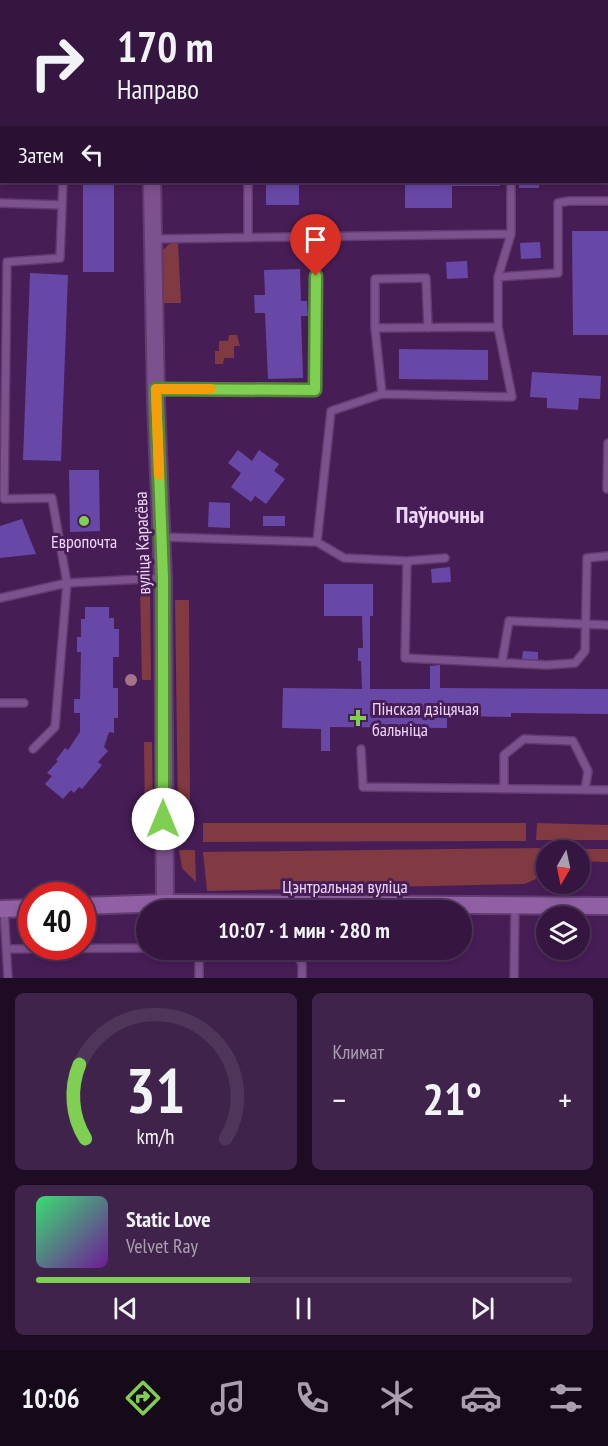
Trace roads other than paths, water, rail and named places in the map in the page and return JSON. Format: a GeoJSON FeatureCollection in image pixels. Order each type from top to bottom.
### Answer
{"type":"FeatureCollection","features":[{"type":"Feature","properties":{"kind":"main road","name":"Цэнтральная вуліца"},"geometry":{"type":"LineString","coordinates":[[96,905],[136,904]]}},
{"type":"Feature","properties":{"kind":"main road","name":"Цэнтральная вуліца"},"geometry":{"type":"LineString","coordinates":[[472,906],[608,906]]}},
{"type":"Feature","properties":{"kind":"main road"},"geometry":{"type":"LineString","coordinates":[[2,909],[18,908]]}},
{"type":"Feature","properties":{"kind":"street","name":"вуліца Карасёва"},"geometry":{"type":"LineString","coordinates":[[152,183],[163,578],[165,900]]}},
{"type":"Feature","properties":{"kind":"lane"},"geometry":{"type":"LineString","coordinates":[[33,749],[55,727],[67,584],[52,498],[2,499],[7,262],[60,258],[63,183]]}},
{"type":"Feature","properties":{"kind":"lane"},"geometry":{"type":"LineString","coordinates":[[248,183],[248,238]]}},
{"type":"Feature","properties":{"kind":"lane"},"geometry":{"type":"LineString","coordinates":[[317,542],[331,411],[382,394],[512,397],[498,327],[498,278],[511,234],[511,183]]}},
{"type":"Feature","properties":{"kind":"lane"},"geometry":{"type":"LineString","coordinates":[[498,278],[558,273],[558,203],[579,200],[608,201]]}},
{"type":"Feature","properties":{"kind":"lane"},"geometry":{"type":"LineString","coordinates":[[0,203],[62,205]]}},
{"type":"Feature","properties":{"kind":"lane"},"geometry":{"type":"LineString","coordinates":[[154,239],[511,234]]}},
{"type":"Feature","properties":{"kind":"lane"},"geometry":{"type":"LineString","coordinates":[[156,389],[315,390],[316,276]]}},
{"type":"Feature","properties":{"kind":"lane"},"geometry":{"type":"LineString","coordinates":[[382,394],[375,328],[375,279],[426,278],[428,328]]}},
{"type":"Feature","properties":{"kind":"lane"},"geometry":{"type":"LineString","coordinates":[[375,328],[498,327]]}},
{"type":"Feature","properties":{"kind":"lane"},"geometry":{"type":"LineString","coordinates":[[607,489],[608,443]]}},
{"type":"Feature","properties":{"kind":"lane"},"geometry":{"type":"LineString","coordinates":[[162,537],[317,542],[344,558],[407,561],[445,558]]}},
{"type":"Feature","properties":{"kind":"lane"},"geometry":{"type":"LineString","coordinates":[[407,561],[405,658],[547,665],[575,663],[585,651],[587,558],[608,556]]}},
{"type":"Feature","properties":{"kind":"lane"},"geometry":{"type":"LineString","coordinates":[[0,598],[67,584],[163,578]]}},
{"type":"Feature","properties":{"kind":"lane"},"geometry":{"type":"LineString","coordinates":[[502,662],[509,621],[608,625]]}},
{"type":"Feature","properties":{"kind":"lane"},"geometry":{"type":"LineString","coordinates":[[0,703],[24,702]]}},
{"type":"Feature","properties":{"kind":"lane"},"geometry":{"type":"LineString","coordinates":[[504,789],[504,755],[524,739],[573,741],[588,771],[585,790]]}},
{"type":"Feature","properties":{"kind":"lane"},"geometry":{"type":"LineString","coordinates":[[362,749],[363,787],[608,790]]}},
{"type":"Feature","properties":{"kind":"lane"},"geometry":{"type":"LineString","coordinates":[[514,978],[515,906]]}},
{"type":"Feature","properties":{"kind":"lane"},"geometry":{"type":"LineString","coordinates":[[2,909],[8,978]]}},
{"type":"Feature","properties":{"kind":"lane"},"geometry":{"type":"LineString","coordinates":[[7,949],[136,948]]}},
{"type":"Feature","properties":{"kind":"lane"},"geometry":{"type":"LineString","coordinates":[[199,960],[199,978]]}},
{"type":"Feature","properties":{"kind":"lane"},"geometry":{"type":"LineString","coordinates":[[300,960],[302,978]]}},
{"type":"Feature","properties":{"kind":"place","name":"Европочта"},"geometry":{"type":"Point","coordinates":[84,521]}},
{"type":"Feature","properties":{"kind":"place","name":"Пінская дзіцячая бальніца"},"geometry":{"type":"Point","coordinates":[358,718]}},
{"type":"Feature","properties":{"kind":"district","name":"Паўночны"},"geometry":{"type":"Point","coordinates":[440,514]}}]}
